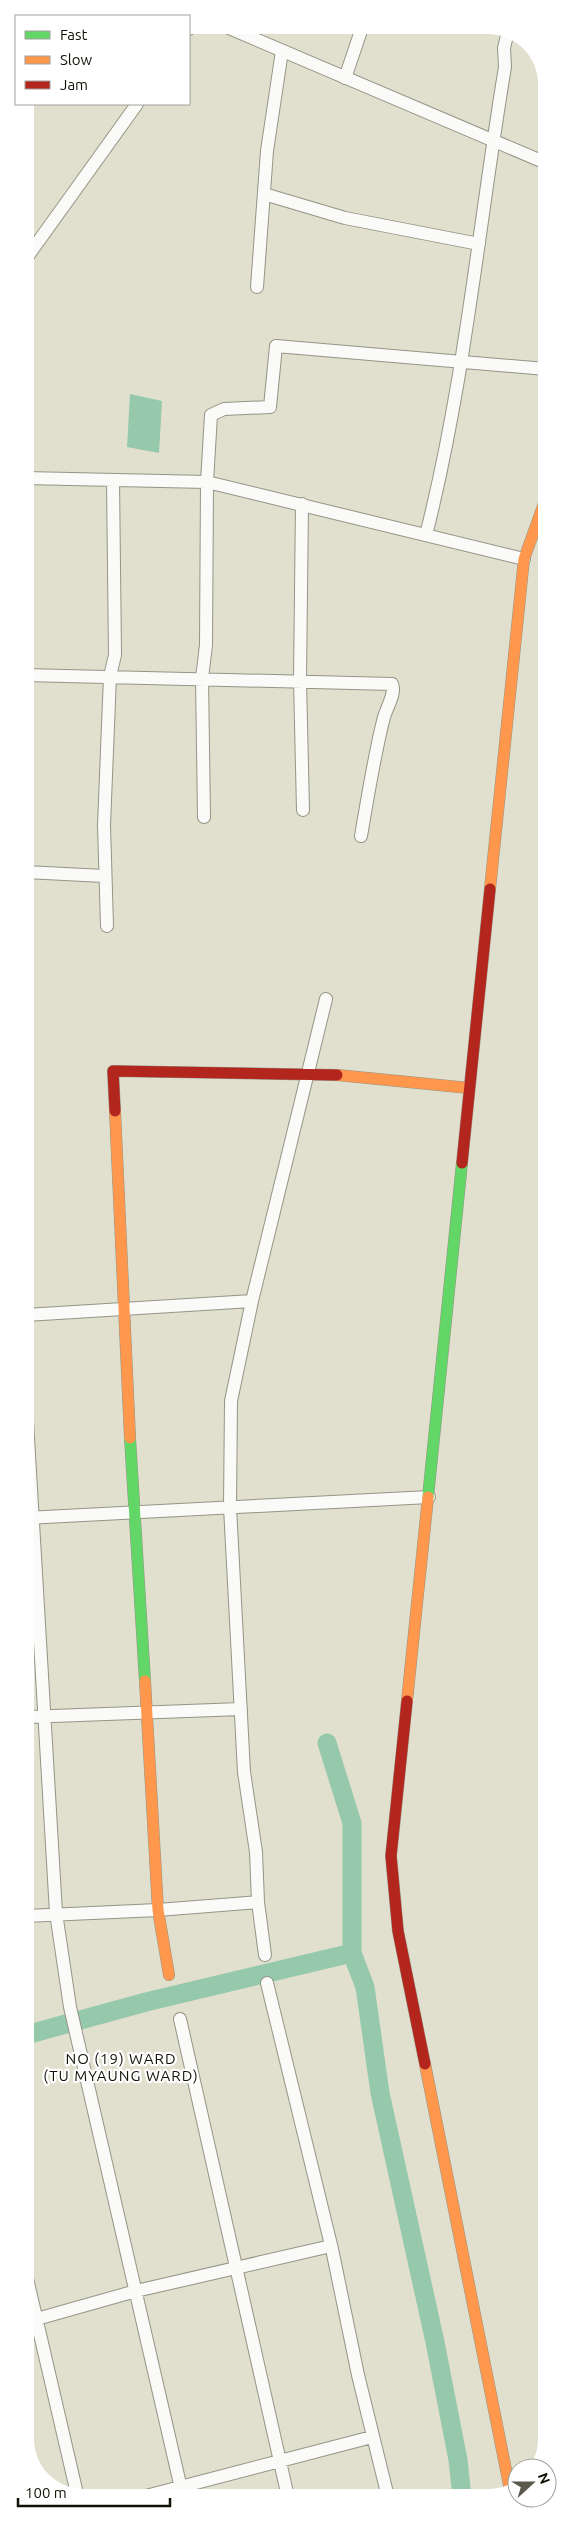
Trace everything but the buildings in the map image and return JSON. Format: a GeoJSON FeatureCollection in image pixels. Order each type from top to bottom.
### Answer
{"type":"FeatureCollection","features":[{"type":"Feature","properties":{"kind":"main road"},"geometry":{"type":"LineString","coordinates":[[507,2475],[398,1931],[390,1856],[429,1497],[524,558],[538,520]]}},
{"type":"Feature","properties":{"kind":"main road"},"geometry":{"type":"LineString","coordinates":[[169,1975],[158,1910],[148,1712],[123,1310],[112,1071],[308,1074],[469,1088]]}},
{"type":"Feature","properties":{"kind":"street"},"geometry":{"type":"LineString","coordinates":[[243,34],[538,160]]}},
{"type":"Feature","properties":{"kind":"street"},"geometry":{"type":"LineString","coordinates":[[345,78],[360,34]]}},
{"type":"Feature","properties":{"kind":"street"},"geometry":{"type":"LineString","coordinates":[[426,535],[443,468],[462,362],[507,38]]}},
{"type":"Feature","properties":{"kind":"street"},"geometry":{"type":"LineString","coordinates":[[257,287],[267,151],[282,51]]}},
{"type":"Feature","properties":{"kind":"street"},"geometry":{"type":"LineString","coordinates":[[34,247],[135,105]]}},
{"type":"Feature","properties":{"kind":"street"},"geometry":{"type":"LineString","coordinates":[[264,194],[345,218],[479,244]]}},
{"type":"Feature","properties":{"kind":"street"},"geometry":{"type":"LineString","coordinates":[[204,817],[202,678],[206,645],[207,482],[211,415],[224,409],[270,407],[276,346],[538,368]]}},
{"type":"Feature","properties":{"kind":"street"},"geometry":{"type":"LineString","coordinates":[[34,478],[207,482],[524,558]]}},
{"type":"Feature","properties":{"kind":"street"},"geometry":{"type":"LineString","coordinates":[[107,926],[104,876],[110,676],[115,655],[113,480]]}},
{"type":"Feature","properties":{"kind":"street"},"geometry":{"type":"LineString","coordinates":[[302,504],[300,680],[303,810]]}},
{"type":"Feature","properties":{"kind":"street"},"geometry":{"type":"LineString","coordinates":[[34,675],[300,680],[392,684],[370,781],[361,836]]}},
{"type":"Feature","properties":{"kind":"street"},"geometry":{"type":"LineString","coordinates":[[34,872],[104,876]]}},
{"type":"Feature","properties":{"kind":"street"},"geometry":{"type":"LineString","coordinates":[[266,1955],[258,1902],[256,1852],[244,1772],[230,1507],[231,1401],[252,1301],[326,999]]}},
{"type":"Feature","properties":{"kind":"street"},"geometry":{"type":"LineString","coordinates":[[34,1315],[252,1301]]}},
{"type":"Feature","properties":{"kind":"street"},"geometry":{"type":"LineString","coordinates":[[34,1518],[429,1497]]}},
{"type":"Feature","properties":{"kind":"street"},"geometry":{"type":"LineString","coordinates":[[34,1584],[56,1913],[70,2007],[181,2489]]}},
{"type":"Feature","properties":{"kind":"street"},"geometry":{"type":"LineString","coordinates":[[34,1716],[241,1709]]}},
{"type":"Feature","properties":{"kind":"street"},"geometry":{"type":"LineString","coordinates":[[34,1915],[158,1910],[258,1902]]}},
{"type":"Feature","properties":{"kind":"street"},"geometry":{"type":"LineString","coordinates":[[267,1983],[331,2246],[372,2437],[386,2489]]}},
{"type":"Feature","properties":{"kind":"street"},"geometry":{"type":"LineString","coordinates":[[180,2019],[286,2489]]}},
{"type":"Feature","properties":{"kind":"street"},"geometry":{"type":"LineString","coordinates":[[34,2319],[136,2291],[331,2246]]}},
{"type":"Feature","properties":{"kind":"street"},"geometry":{"type":"LineString","coordinates":[[34,2331],[75,2488]]}},
{"type":"Feature","properties":{"kind":"street"},"geometry":{"type":"LineString","coordinates":[[191,2489],[281,2460],[372,2437]]}},
{"type":"Feature","properties":{"kind":"shaded area"},"geometry":{"type":"Polygon","coordinates":[[[130,394],[162,401],[159,453],[127,447],[130,394]]]}},
{"type":"Feature","properties":{"kind":"waterway"},"geometry":{"type":"LineString","coordinates":[[327,1743],[352,1823],[352,1953],[365,1987],[380,2093],[435,2342],[458,2460],[461,2489]]}},
{"type":"Feature","properties":{"kind":"waterway"},"geometry":{"type":"LineString","coordinates":[[34,2033],[146,2002],[352,1953]]}},
{"type":"Feature","properties":{"kind":"traffic: fast"},"geometry":{"type":"LineString","coordinates":[[428,1497],[462,1163]]}},
{"type":"Feature","properties":{"kind":"traffic: fast"},"geometry":{"type":"LineString","coordinates":[[130,1438],[145,1681]]}},
{"type":"Feature","properties":{"kind":"traffic: slow"},"geometry":{"type":"LineString","coordinates":[[490,889],[524,559],[538,520]]}},
{"type":"Feature","properties":{"kind":"traffic: slow"},"geometry":{"type":"LineString","coordinates":[[337,1075],[469,1088]]}},
{"type":"Feature","properties":{"kind":"traffic: slow"},"geometry":{"type":"LineString","coordinates":[[115,1111],[130,1438]]}},
{"type":"Feature","properties":{"kind":"traffic: slow"},"geometry":{"type":"LineString","coordinates":[[407,1701],[428,1497]]}},
{"type":"Feature","properties":{"kind":"traffic: slow"},"geometry":{"type":"LineString","coordinates":[[145,1681],[158,1910],[169,1975]]}},
{"type":"Feature","properties":{"kind":"traffic: slow"},"geometry":{"type":"LineString","coordinates":[[425,2064],[507,2475]]}},
{"type":"Feature","properties":{"kind":"traffic: jam"},"geometry":{"type":"LineString","coordinates":[[462,1163],[490,889]]}},
{"type":"Feature","properties":{"kind":"traffic: jam"},"geometry":{"type":"LineString","coordinates":[[115,1111],[113,1071],[337,1075]]}},
{"type":"Feature","properties":{"kind":"traffic: jam"},"geometry":{"type":"LineString","coordinates":[[407,1701],[391,1856],[398,1931],[425,2064]]}},
{"type":"Feature","properties":{"kind":"district","name":"NO (19) WARD (TU MYAUNG WARD)"},"geometry":{"type":"Point","coordinates":[121,2066]}}]}
